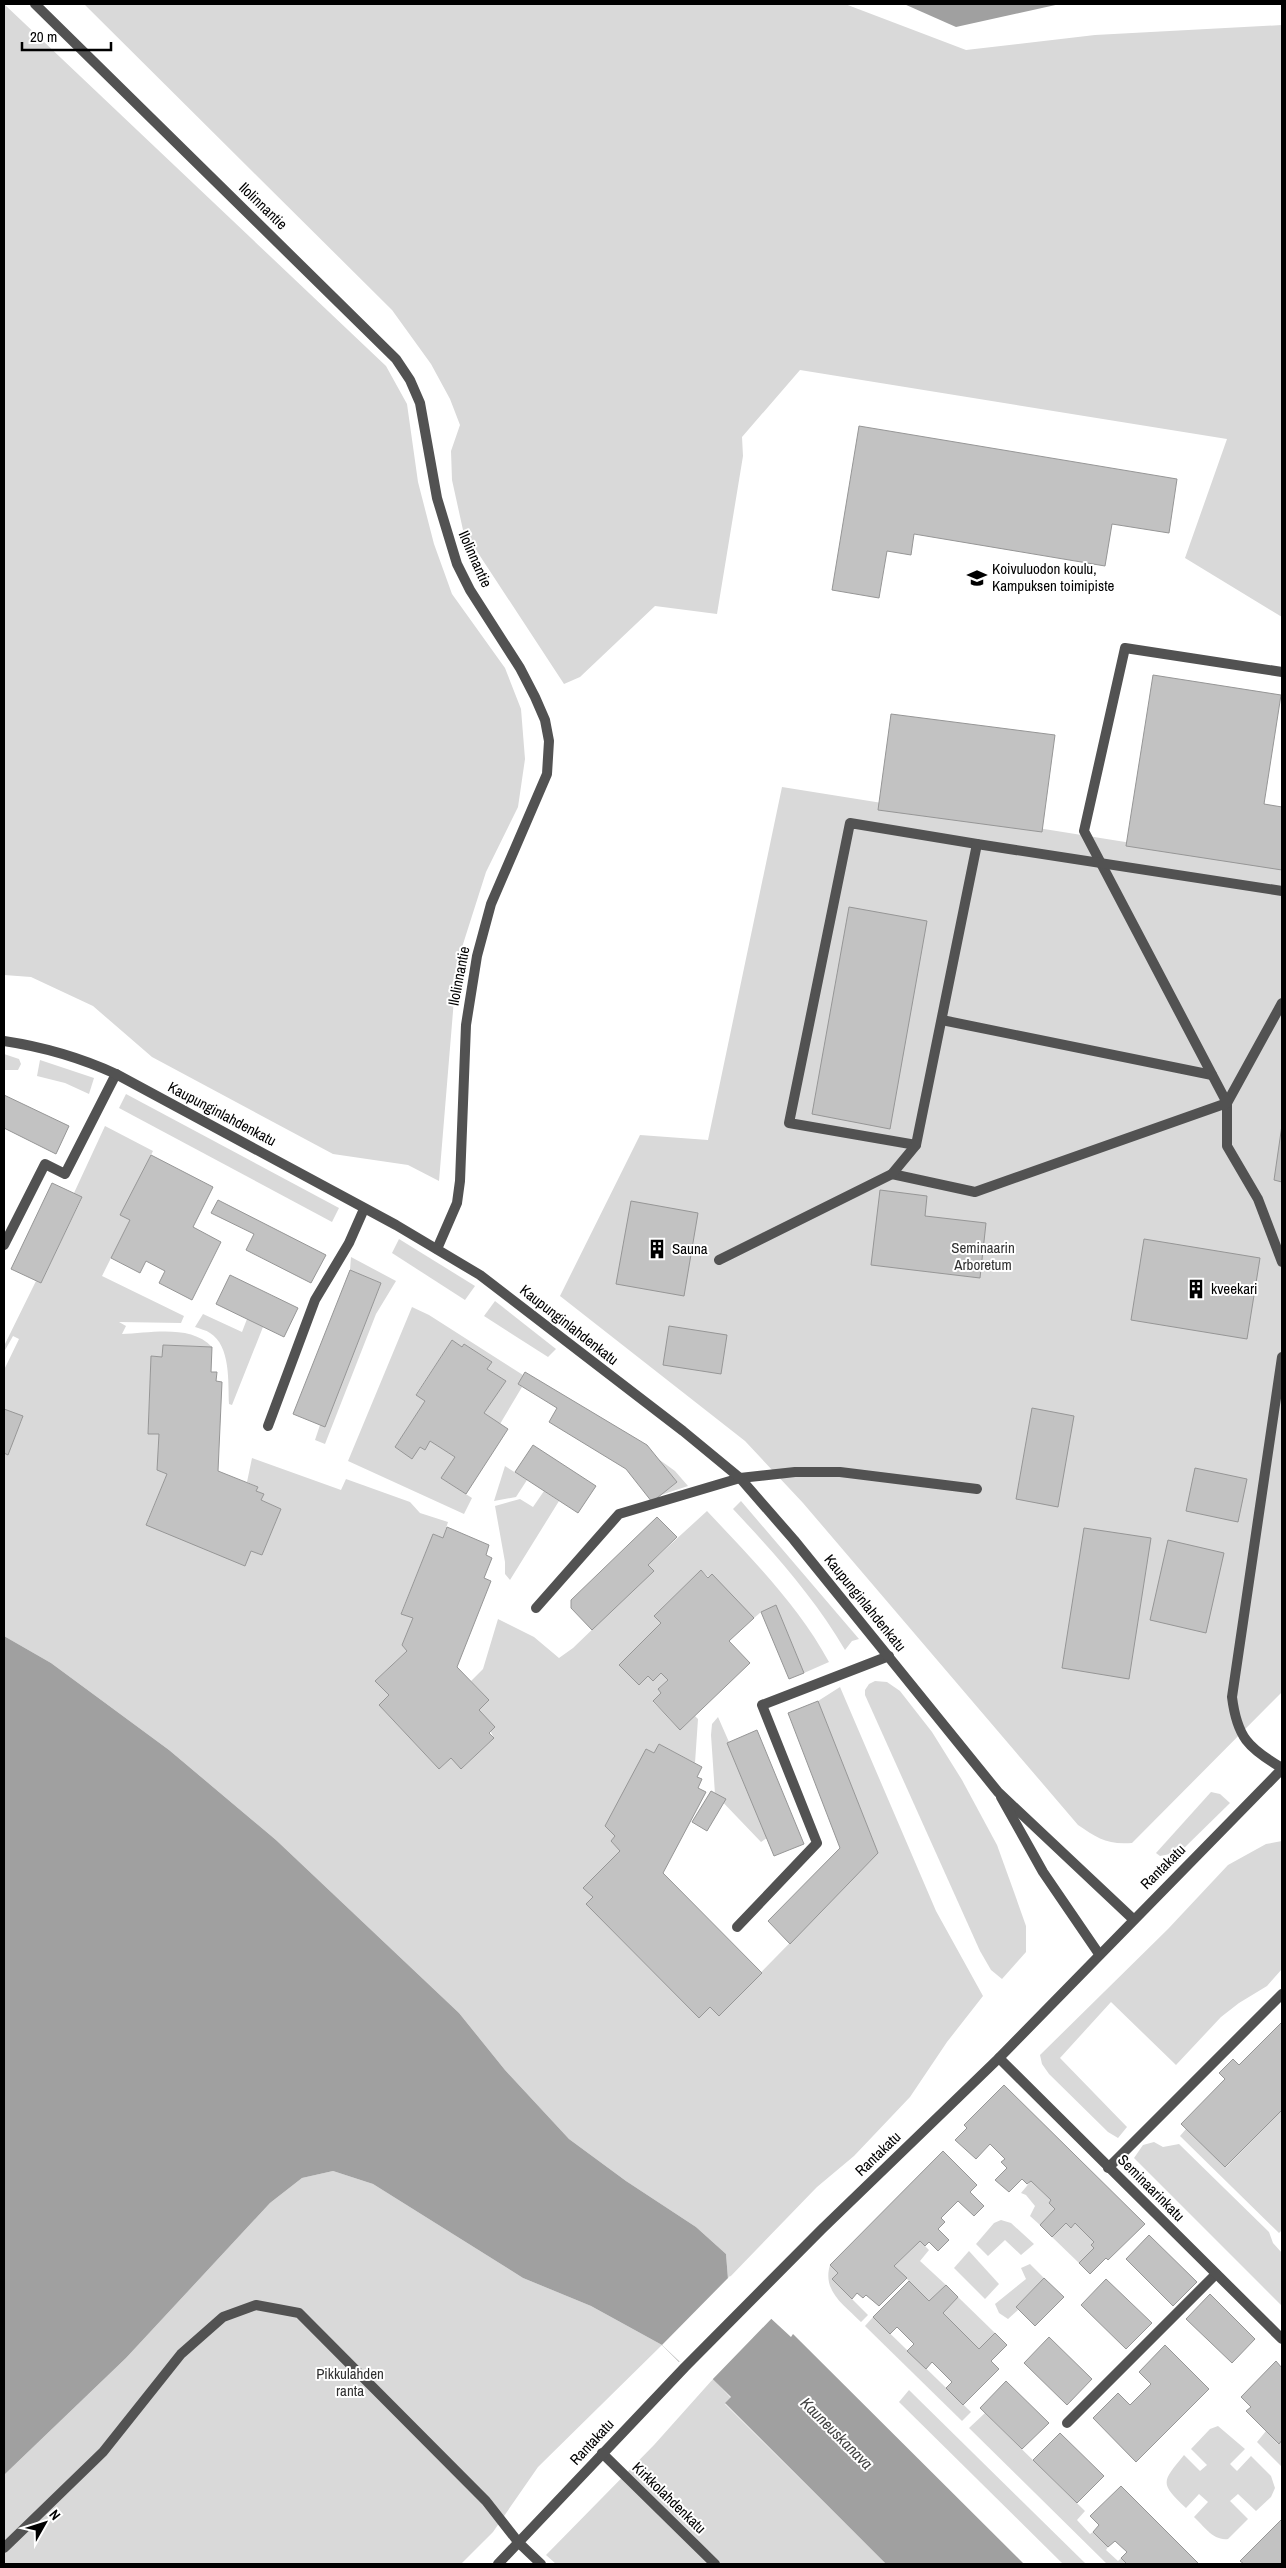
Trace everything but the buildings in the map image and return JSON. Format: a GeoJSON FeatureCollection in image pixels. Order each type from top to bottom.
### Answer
{"type":"FeatureCollection","features":[{"type":"Feature","properties":{"kind":"street","name":"Ilolinnantie"},"geometry":{"type":"LineString","coordinates":[[35,4],[396,359],[410,380],[420,403],[437,498],[457,564],[470,590],[520,668],[545,720],[549,741],[547,774],[491,904],[477,956],[466,1026],[460,1181],[457,1202],[437,1249]]}},
{"type":"Feature","properties":{"kind":"street"},"geometry":{"type":"LineString","coordinates":[[1282,672],[1125,648],[1084,831],[1227,1103],[1227,1146],[1258,1199],[1282,1262]]}},
{"type":"Feature","properties":{"kind":"street"},"geometry":{"type":"LineString","coordinates":[[916,1145],[789,1123],[850,823],[1282,891]]}},
{"type":"Feature","properties":{"kind":"street"},"geometry":{"type":"LineString","coordinates":[[720,1260],[892,1174],[916,1145],[977,844]]}},
{"type":"Feature","properties":{"kind":"street"},"geometry":{"type":"LineString","coordinates":[[892,1174],[975,1192],[1227,1103],[1282,1003]]}},
{"type":"Feature","properties":{"kind":"street"},"geometry":{"type":"LineString","coordinates":[[942,1020],[1212,1075]]}},
{"type":"Feature","properties":{"kind":"street","name":"Kaupunginlahdenkatu"},"geometry":{"type":"LineString","coordinates":[[4,1041],[42,1046],[89,1061],[437,1249],[480,1275],[683,1431],[740,1478],[794,1540],[998,1792],[1133,1919]]}},
{"type":"Feature","properties":{"kind":"street"},"geometry":{"type":"LineString","coordinates":[[4,1246],[44,1164],[66,1174],[116,1074]]}},
{"type":"Feature","properties":{"kind":"street"},"geometry":{"type":"LineString","coordinates":[[268,1426],[315,1300],[349,1243],[364,1209]]}},
{"type":"Feature","properties":{"kind":"street"},"geometry":{"type":"LineString","coordinates":[[1282,1357],[1232,1697],[1238,1728],[1246,1742],[1256,1753],[1282,1768]]}},
{"type":"Feature","properties":{"kind":"street"},"geometry":{"type":"LineString","coordinates":[[536,1608],[619,1514],[740,1478],[795,1472],[840,1472],[977,1489]]}},
{"type":"Feature","properties":{"kind":"street"},"geometry":{"type":"LineString","coordinates":[[737,1928],[817,1843],[762,1705],[889,1656]]}},
{"type":"Feature","properties":{"kind":"street","name":"Rantakatu"},"geometry":{"type":"LineString","coordinates":[[498,2564],[520,2543],[602,2453],[767,2284],[999,2058],[1282,1768]]}},
{"type":"Feature","properties":{"kind":"street","name":"Kaupunginlahdenkatu"},"geometry":{"type":"LineString","coordinates":[[998,1792],[1043,1872],[1085,1937],[1099,1954]]}},
{"type":"Feature","properties":{"kind":"street"},"geometry":{"type":"LineString","coordinates":[[1108,2168],[1282,1994]]}},
{"type":"Feature","properties":{"kind":"street","name":"Seminaarinkatu"},"geometry":{"type":"LineString","coordinates":[[999,2058],[1282,2339]]}},
{"type":"Feature","properties":{"kind":"street"},"geometry":{"type":"LineString","coordinates":[[1067,2424],[1216,2274]]}},
{"type":"Feature","properties":{"kind":"street"},"geometry":{"type":"LineString","coordinates":[[4,2548],[103,2452],[181,2354],[223,2317],[256,2305],[299,2313],[486,2501],[520,2543],[541,2564]]}},
{"type":"Feature","properties":{"kind":"street","name":"Kirkkolahdenkatu"},"geometry":{"type":"LineString","coordinates":[[602,2453],[715,2564]]}},
{"type":"Feature","properties":{"kind":"green space"},"geometry":{"type":"Polygon","coordinates":[[[4,4],[386,366],[407,404],[418,482],[434,544],[452,594],[505,668],[521,709],[525,759],[518,807],[486,872],[457,963],[439,1181],[408,1165],[333,1154],[152,1057],[93,1006],[31,977],[4,975],[4,4]]]}},
{"type":"Feature","properties":{"kind":"green space"},"geometry":{"type":"Polygon","coordinates":[[[84,4],[845,4],[966,50],[1095,35],[1282,25],[1282,617],[1185,558],[1227,439],[800,370],[742,437],[743,456],[717,614],[655,606],[580,677],[564,684],[463,530],[452,480],[451,451],[460,425],[450,399],[431,364],[392,310],[84,4]]]}},
{"type":"Feature","properties":{"kind":"green space","name":"Seminaarin Arboretum"},"geometry":{"type":"Polygon","coordinates":[[[782,787],[1282,867],[1282,1692],[1132,1843],[1116,1843],[1103,1840],[1078,1825],[803,1503],[745,1441],[560,1296],[640,1135],[708,1140],[782,787]]]}},
{"type":"Feature","properties":{"kind":"green space"},"geometry":{"type":"Polygon","coordinates":[[[4,1054],[19,1059],[21,1064],[18,1070],[4,1070],[4,1054]]]}},
{"type":"Feature","properties":{"kind":"green space"},"geometry":{"type":"Polygon","coordinates":[[[40,1060],[94,1078],[89,1094],[65,1083],[37,1076],[40,1060]]]}},
{"type":"Feature","properties":{"kind":"green space"},"geometry":{"type":"Polygon","coordinates":[[[126,1094],[339,1208],[332,1222],[119,1108],[126,1094]]]}},
{"type":"Feature","properties":{"kind":"green space"},"geometry":{"type":"Polygon","coordinates":[[[105,1126],[153,1151],[121,1215],[130,1220],[102,1276],[184,1316],[181,1323],[119,1322],[126,1326],[122,1334],[182,1333],[193,1335],[212,1347],[163,1345],[162,1357],[151,1356],[148,1433],[159,1434],[167,1474],[146,1524],[245,1565],[251,1551],[262,1555],[281,1509],[261,1500],[264,1494],[256,1491],[258,1487],[247,1482],[252,1458],[341,1490],[346,1479],[410,1502],[420,1513],[448,1522],[443,1538],[433,1534],[401,1613],[413,1618],[402,1645],[407,1651],[375,1681],[389,1695],[379,1705],[439,1769],[451,1758],[462,1768],[494,1738],[479,1710],[489,1700],[471,1681],[483,1669],[498,1619],[534,1637],[559,1658],[573,1648],[653,1571],[648,1565],[707,1511],[773,1583],[803,1621],[829,1662],[804,1673],[776,1606],[761,1612],[754,1618],[701,1570],[654,1616],[661,1623],[619,1665],[639,1685],[648,1676],[653,1681],[661,1673],[668,1680],[658,1689],[661,1693],[653,1702],[680,1730],[695,1716],[698,1719],[695,1763],[659,1744],[654,1753],[646,1749],[615,1836],[611,1841],[620,1851],[584,1888],[593,1897],[586,1904],[699,2018],[710,2007],[719,2015],[878,1853],[818,1701],[840,1687],[936,1911],[983,1996],[947,2042],[910,2097],[854,2156],[817,2187],[728,2279],[726,2254],[696,2227],[626,2181],[569,2139],[505,2070],[459,2013],[276,1840],[169,1750],[51,1663],[4,1636],[4,1453],[8,1454],[23,1417],[4,1409],[4,1370],[19,1339],[13,1336],[4,1352],[4,1346],[36,1281],[41,1283],[82,1198],[74,1193],[105,1126]]]}},
{"type":"Feature","properties":{"kind":"green space"},"geometry":{"type":"Polygon","coordinates":[[[399,1239],[475,1286],[465,1300],[392,1253],[399,1239]]]}},
{"type":"Feature","properties":{"kind":"green space"},"geometry":{"type":"Polygon","coordinates":[[[351,1257],[396,1281],[376,1314],[325,1444],[315,1440],[320,1425],[325,1426],[381,1283],[350,1270],[351,1257]]]}},
{"type":"Feature","properties":{"kind":"green space"},"geometry":{"type":"Polygon","coordinates":[[[495,1301],[556,1349],[548,1357],[484,1316],[495,1301]]]}},
{"type":"Feature","properties":{"kind":"green space"},"geometry":{"type":"Polygon","coordinates":[[[412,1307],[429,1315],[523,1375],[518,1384],[522,1387],[500,1424],[484,1413],[506,1381],[487,1369],[492,1362],[464,1344],[462,1347],[452,1340],[416,1394],[425,1401],[395,1447],[412,1459],[420,1447],[425,1450],[430,1441],[455,1457],[441,1478],[472,1498],[464,1514],[348,1461],[412,1307]]]}},
{"type":"Feature","properties":{"kind":"green space"},"geometry":{"type":"Polygon","coordinates":[[[203,1314],[242,1332],[247,1319],[263,1327],[232,1405],[229,1404],[227,1366],[222,1347],[210,1333],[195,1327],[203,1314]]]}},
{"type":"Feature","properties":{"kind":"green space"},"geometry":{"type":"Polygon","coordinates":[[[657,1458],[675,1471],[688,1486],[661,1495],[677,1482],[657,1458]]]}},
{"type":"Feature","properties":{"kind":"green space"},"geometry":{"type":"Polygon","coordinates":[[[505,1466],[527,1480],[516,1497],[494,1501],[505,1466]]]}},
{"type":"Feature","properties":{"kind":"green space"},"geometry":{"type":"Polygon","coordinates":[[[544,1491],[559,1501],[510,1580],[505,1574],[505,1562],[495,1506],[520,1499],[533,1507],[544,1491]]]}},
{"type":"Feature","properties":{"kind":"green space"},"geometry":{"type":"Polygon","coordinates":[[[741,1501],[859,1639],[852,1641],[845,1650],[807,1594],[779,1559],[733,1509],[741,1501]]]}},
{"type":"Feature","properties":{"kind":"green space"},"geometry":{"type":"Polygon","coordinates":[[[875,1681],[887,1682],[900,1691],[932,1732],[962,1780],[997,1845],[1026,1926],[1026,1952],[1002,1979],[991,1970],[980,1951],[865,1695],[865,1690],[869,1684],[875,1681]]]}},
{"type":"Feature","properties":{"kind":"green space"},"geometry":{"type":"Polygon","coordinates":[[[718,1717],[767,1838],[761,1842],[715,1794],[711,1735],[712,1724],[718,1717]]]}},
{"type":"Feature","properties":{"kind":"green space"},"geometry":{"type":"Polygon","coordinates":[[[1211,1792],[1220,1794],[1230,1803],[1180,1852],[1160,1856],[1156,1853],[1211,1792]]]}},
{"type":"Feature","properties":{"kind":"green space"},"geometry":{"type":"Polygon","coordinates":[[[1282,1841],[1282,1969],[1267,1986],[1239,2003],[1221,2017],[1176,2065],[1111,2002],[1060,2058],[1127,2127],[1118,2138],[1108,2132],[1049,2074],[1042,2064],[1040,2055],[1168,1929],[1228,1865],[1266,1844],[1282,1841]]]}},
{"type":"Feature","properties":{"kind":"green space"},"geometry":{"type":"Polygon","coordinates":[[[1282,2110],[1282,2230],[1279,2233],[1180,2136],[1186,2129],[1226,2167],[1282,2110]]]}},
{"type":"Feature","properties":{"kind":"green space"},"geometry":{"type":"Polygon","coordinates":[[[1154,2142],[1163,2147],[1179,2144],[1269,2232],[1273,2243],[1282,2253],[1282,2306],[1134,2158],[1143,2145],[1154,2142]]]}},
{"type":"Feature","properties":{"kind":"green space","name":"Pikkulahden ranta"},"geometry":{"type":"Polygon","coordinates":[[[333,2171],[373,2184],[523,2278],[591,2306],[662,2345],[538,2467],[493,2532],[461,2564],[4,2564],[4,2475],[126,2358],[270,2203],[302,2178],[333,2171]]]}},
{"type":"Feature","properties":{"kind":"green space"},"geometry":{"type":"Polygon","coordinates":[[[1031,2181],[1051,2200],[1055,2209],[1040,2225],[1030,2216],[1035,2206],[1026,2195],[1021,2193],[1031,2181]]]}},
{"type":"Feature","properties":{"kind":"green space"},"geometry":{"type":"Polygon","coordinates":[[[1001,2220],[1011,2223],[1034,2244],[1021,2255],[1005,2240],[988,2256],[976,2244],[994,2223],[1001,2220]]]}},
{"type":"Feature","properties":{"kind":"green space"},"geometry":{"type":"Polygon","coordinates":[[[1066,2223],[1071,2228],[1075,2223],[1094,2242],[1091,2245],[1094,2248],[1079,2263],[1052,2237],[1066,2223]]]}},
{"type":"Feature","properties":{"kind":"green space"},"geometry":{"type":"Polygon","coordinates":[[[920,2241],[929,2250],[920,2261],[946,2285],[929,2301],[894,2266],[920,2241]]]}},
{"type":"Feature","properties":{"kind":"green space"},"geometry":{"type":"Polygon","coordinates":[[[969,2251],[999,2284],[985,2299],[954,2268],[969,2251]]]}},
{"type":"Feature","properties":{"kind":"green space"},"geometry":{"type":"Polygon","coordinates":[[[1030,2264],[1044,2278],[1016,2307],[1018,2310],[1008,2319],[999,2313],[995,2304],[1026,2279],[1021,2268],[1030,2264]]]}},
{"type":"Feature","properties":{"kind":"green space"},"geometry":{"type":"Polygon","coordinates":[[[830,2265],[838,2273],[832,2279],[868,2315],[861,2322],[836,2297],[832,2290],[828,2274],[830,2265]]]}},
{"type":"Feature","properties":{"kind":"green space"},"geometry":{"type":"Polygon","coordinates":[[[958,2297],[995,2333],[979,2349],[943,2313],[958,2297]]]}},
{"type":"Feature","properties":{"kind":"green space"},"geometry":{"type":"Polygon","coordinates":[[[873,2317],[971,2412],[962,2421],[865,2326],[873,2317]]]}},
{"type":"Feature","properties":{"kind":"green space"},"geometry":{"type":"Polygon","coordinates":[[[713,2379],[731,2398],[725,2404],[886,2564],[556,2564],[546,2555],[654,2445],[713,2379]]]}},
{"type":"Feature","properties":{"kind":"green space"},"geometry":{"type":"Polygon","coordinates":[[[909,2390],[1086,2564],[1063,2564],[899,2402],[909,2390]]]}},
{"type":"Feature","properties":{"kind":"green space"},"geometry":{"type":"Polygon","coordinates":[[[985,2413],[1085,2511],[1077,2520],[1090,2534],[1093,2532],[1108,2547],[1106,2550],[1118,2561],[1121,2558],[1127,2564],[1107,2564],[969,2428],[985,2413]]]}},
{"type":"Feature","properties":{"kind":"green space"},"geometry":{"type":"Polygon","coordinates":[[[1218,2426],[1245,2449],[1230,2464],[1237,2471],[1251,2456],[1271,2476],[1275,2488],[1271,2497],[1256,2511],[1238,2494],[1230,2501],[1248,2519],[1228,2539],[1218,2538],[1213,2535],[1194,2517],[1208,2502],[1199,2494],[1186,2508],[1171,2493],[1167,2483],[1171,2472],[1184,2455],[1200,2471],[1207,2465],[1191,2449],[1210,2429],[1218,2426]]]}},
{"type":"Feature","properties":{"kind":"green space"},"geometry":{"type":"Polygon","coordinates":[[[1266,2431],[1278,2444],[1282,2440],[1282,2467],[1257,2442],[1266,2431]]]}},
{"type":"Feature","properties":{"kind":"water"},"geometry":{"type":"Polygon","coordinates":[[[904,4],[1060,4],[956,27],[904,4]]]}},
{"type":"Feature","properties":{"kind":"water","name":"Kauneuskanava"},"geometry":{"type":"Polygon","coordinates":[[[4,1636],[51,1663],[169,1750],[276,1840],[459,2013],[505,2070],[569,2139],[626,2181],[696,2227],[726,2254],[728,2279],[791,2337],[793,2334],[1024,2564],[886,2564],[725,2403],[731,2397],[687,2354],[679,2362],[662,2345],[591,2306],[523,2278],[373,2184],[333,2171],[302,2178],[270,2203],[126,2358],[4,2475],[4,1636]]]}},
{"type":"Feature","properties":{"kind":"pier"},"geometry":{"type":"Polygon","coordinates":[[[730,2276],[774,2316],[711,2381],[687,2357],[681,2363],[662,2345],[730,2276]]]}},
{"type":"Feature","properties":{"kind":"place","name":"Koivuluodon koulu, Kampuksen toimipiste"},"geometry":{"type":"Point","coordinates":[977,578]}},
{"type":"Feature","properties":{"kind":"place","name":"Sauna"},"geometry":{"type":"Point","coordinates":[657,1249]}},
{"type":"Feature","properties":{"kind":"place","name":"kveekari"},"geometry":{"type":"Point","coordinates":[1196,1289]}}]}
